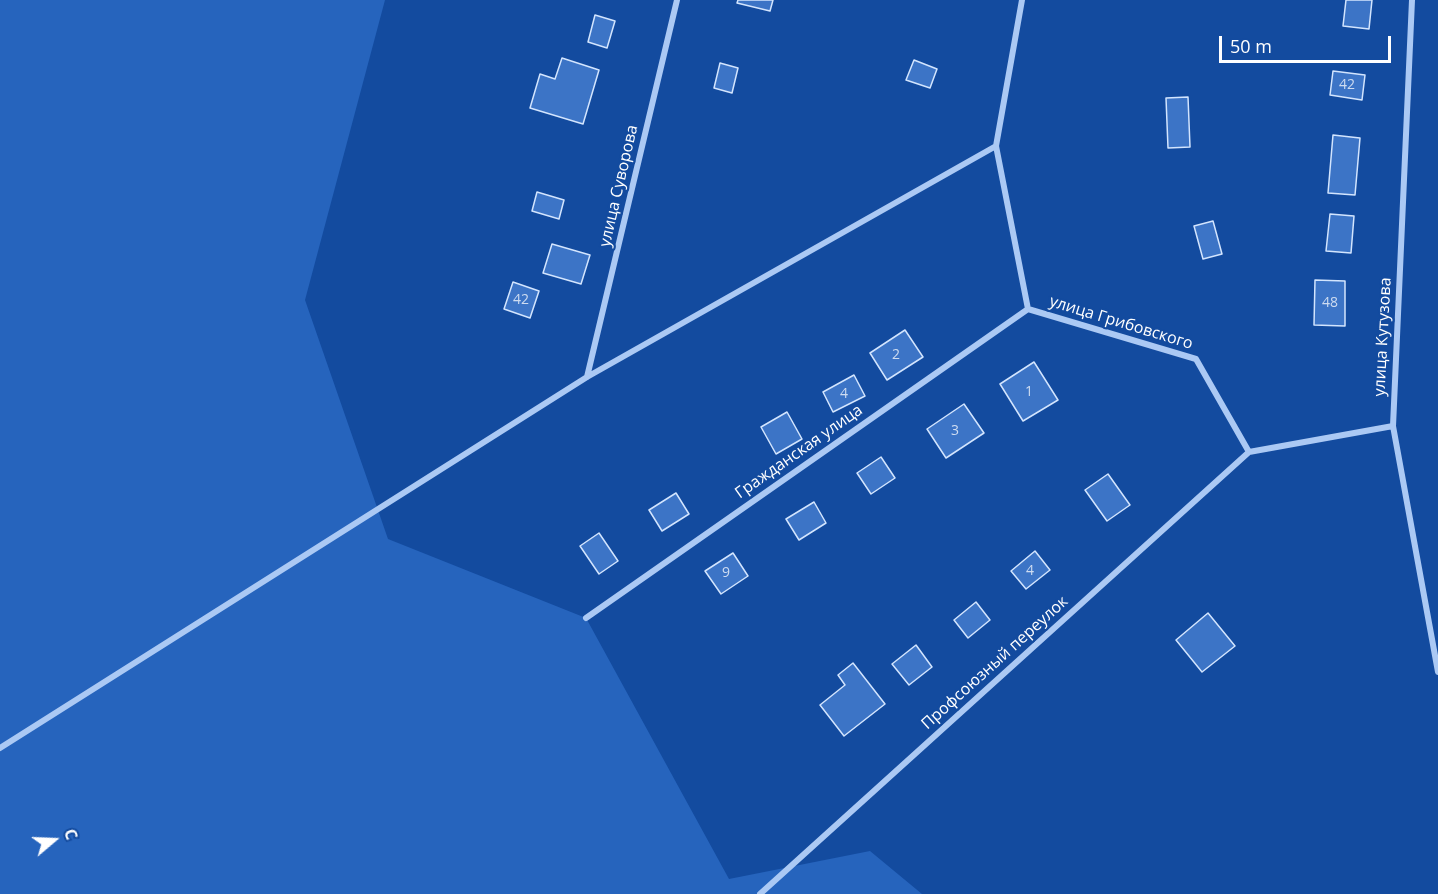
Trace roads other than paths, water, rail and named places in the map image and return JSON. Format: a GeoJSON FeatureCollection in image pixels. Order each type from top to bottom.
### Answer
{"type":"FeatureCollection","features":[{"type":"Feature","properties":{"kind":"street","name":"улица Суворова"},"geometry":{"type":"LineString","coordinates":[[587,377],[677,0]]}},
{"type":"Feature","properties":{"kind":"street","name":"улица Грибовского"},"geometry":{"type":"LineString","coordinates":[[1022,0],[996,146],[1028,309],[1196,358],[1249,452]]}},
{"type":"Feature","properties":{"kind":"street","name":"улица Кутузова"},"geometry":{"type":"LineString","coordinates":[[1413,0],[1393,426],[1438,672]]}},
{"type":"Feature","properties":{"kind":"street"},"geometry":{"type":"LineString","coordinates":[[0,748],[587,377],[996,146]]}},
{"type":"Feature","properties":{"kind":"street","name":"Гражданская улица"},"geometry":{"type":"LineString","coordinates":[[586,618],[1028,309]]}},
{"type":"Feature","properties":{"kind":"street"},"geometry":{"type":"LineString","coordinates":[[1249,452],[1393,426]]}},
{"type":"Feature","properties":{"kind":"street","name":"Профсоюзный переулок"},"geometry":{"type":"LineString","coordinates":[[759,894],[1249,452]]}}]}
